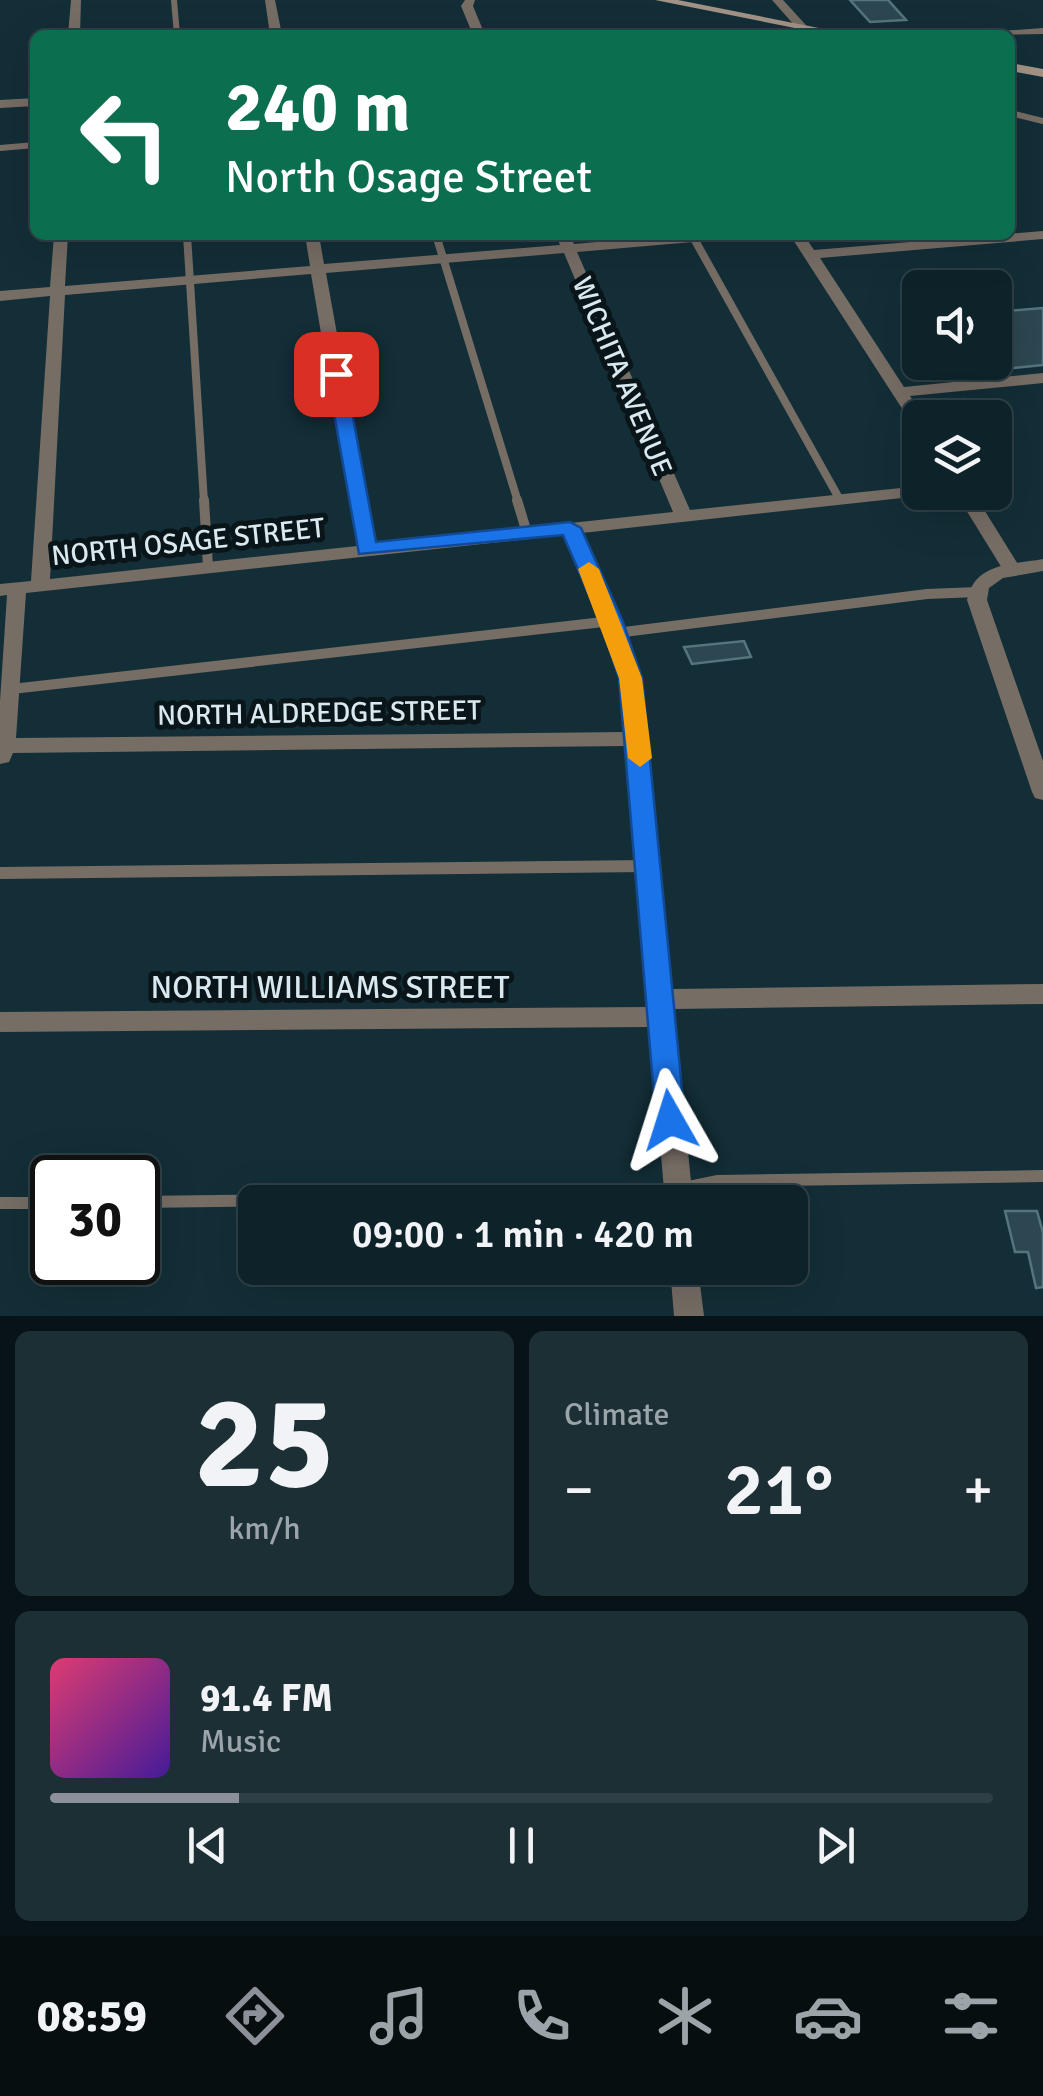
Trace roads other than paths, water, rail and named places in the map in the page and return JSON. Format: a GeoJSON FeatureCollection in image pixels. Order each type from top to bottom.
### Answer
{"type":"FeatureCollection","features":[{"type":"Feature","properties":{"kind":"main road"},"geometry":{"type":"LineString","coordinates":[[660,0],[820,30]]}},
{"type":"Feature","properties":{"kind":"main road"},"geometry":{"type":"LineString","coordinates":[[1015,67],[1043,73]]}},
{"type":"Feature","properties":{"kind":"street"},"geometry":{"type":"LineString","coordinates":[[74,30],[76,0]]}},
{"type":"Feature","properties":{"kind":"street"},"geometry":{"type":"LineString","coordinates":[[270,0],[275,30]]}},
{"type":"Feature","properties":{"kind":"street"},"geometry":{"type":"LineString","coordinates":[[470,0],[467,6],[477,30]]}},
{"type":"Feature","properties":{"kind":"street"},"geometry":{"type":"LineString","coordinates":[[777,0],[803,30]]}},
{"type":"Feature","properties":{"kind":"street"},"geometry":{"type":"LineString","coordinates":[[1015,33],[1043,31]]}},
{"type":"Feature","properties":{"kind":"street"},"geometry":{"type":"LineString","coordinates":[[0,104],[30,102]]}},
{"type":"Feature","properties":{"kind":"street"},"geometry":{"type":"LineString","coordinates":[[1015,237],[1043,235]]}},
{"type":"Feature","properties":{"kind":"street"},"geometry":{"type":"LineString","coordinates":[[40,586],[61,240]]}},
{"type":"Feature","properties":{"kind":"street"},"geometry":{"type":"LineString","coordinates":[[313,240],[367,550]]}},
{"type":"Feature","properties":{"kind":"street"},"geometry":{"type":"LineString","coordinates":[[0,296],[443,259],[608,240]]}},
{"type":"Feature","properties":{"kind":"street"},"geometry":{"type":"LineString","coordinates":[[800,240],[905,400]]}},
{"type":"Feature","properties":{"kind":"street"},"geometry":{"type":"LineString","coordinates":[[810,255],[985,240]]}},
{"type":"Feature","properties":{"kind":"street","name":"WICHITA AVENUE"},"geometry":{"type":"LineString","coordinates":[[566,242],[684,516]]}},
{"type":"Feature","properties":{"kind":"street"},"geometry":{"type":"LineString","coordinates":[[900,392],[1043,378]]}},
{"type":"Feature","properties":{"kind":"street","name":"NORTH OSAGE STREET"},"geometry":{"type":"LineString","coordinates":[[8,589],[902,494]]}},
{"type":"Feature","properties":{"kind":"street"},"geometry":{"type":"LineString","coordinates":[[975,510],[1012,569]]}},
{"type":"Feature","properties":{"kind":"street"},"geometry":{"type":"LineString","coordinates":[[570,528],[614,627],[631,678],[677,1185]]}},
{"type":"Feature","properties":{"kind":"street"},"geometry":{"type":"LineString","coordinates":[[1043,565],[1012,569],[987,579],[978,592],[979,611],[1043,792]]}},
{"type":"Feature","properties":{"kind":"street"},"geometry":{"type":"LineString","coordinates":[[1,750],[12,689],[8,589]]}},
{"type":"Feature","properties":{"kind":"street","name":"NORTH ALDREDGE STREET"},"geometry":{"type":"LineString","coordinates":[[1,750],[639,739]]}},
{"type":"Feature","properties":{"kind":"street","name":"NORTH WILLIAMS STREET"},"geometry":{"type":"LineString","coordinates":[[0,1022],[660,1008],[1043,994]]}},
{"type":"Feature","properties":{"kind":"street"},"geometry":{"type":"LineString","coordinates":[[686,1285],[689,1316]]}},
{"type":"Feature","properties":{"kind":"lane"},"geometry":{"type":"LineString","coordinates":[[174,0],[177,30]]}},
{"type":"Feature","properties":{"kind":"lane"},"geometry":{"type":"LineString","coordinates":[[1015,115],[1043,121]]}},
{"type":"Feature","properties":{"kind":"lane"},"geometry":{"type":"LineString","coordinates":[[0,148],[30,145]]}},
{"type":"Feature","properties":{"kind":"lane"},"geometry":{"type":"LineString","coordinates":[[186,240],[208,567]]}},
{"type":"Feature","properties":{"kind":"lane"},"geometry":{"type":"LineString","coordinates":[[437,240],[527,533]]}},
{"type":"Feature","properties":{"kind":"lane"},"geometry":{"type":"LineString","coordinates":[[695,240],[840,500]]}},
{"type":"Feature","properties":{"kind":"lane"},"geometry":{"type":"LineString","coordinates":[[12,689],[927,594],[978,592]]}},
{"type":"Feature","properties":{"kind":"lane"},"geometry":{"type":"LineString","coordinates":[[0,873],[648,866]]}},
{"type":"Feature","properties":{"kind":"lane"},"geometry":{"type":"LineString","coordinates":[[705,1185],[718,1180],[1043,1176]]}},
{"type":"Feature","properties":{"kind":"lane"},"geometry":{"type":"LineString","coordinates":[[160,1202],[238,1201]]}},
{"type":"Feature","properties":{"kind":"lane"},"geometry":{"type":"LineString","coordinates":[[0,1203],[30,1203]]}}]}
